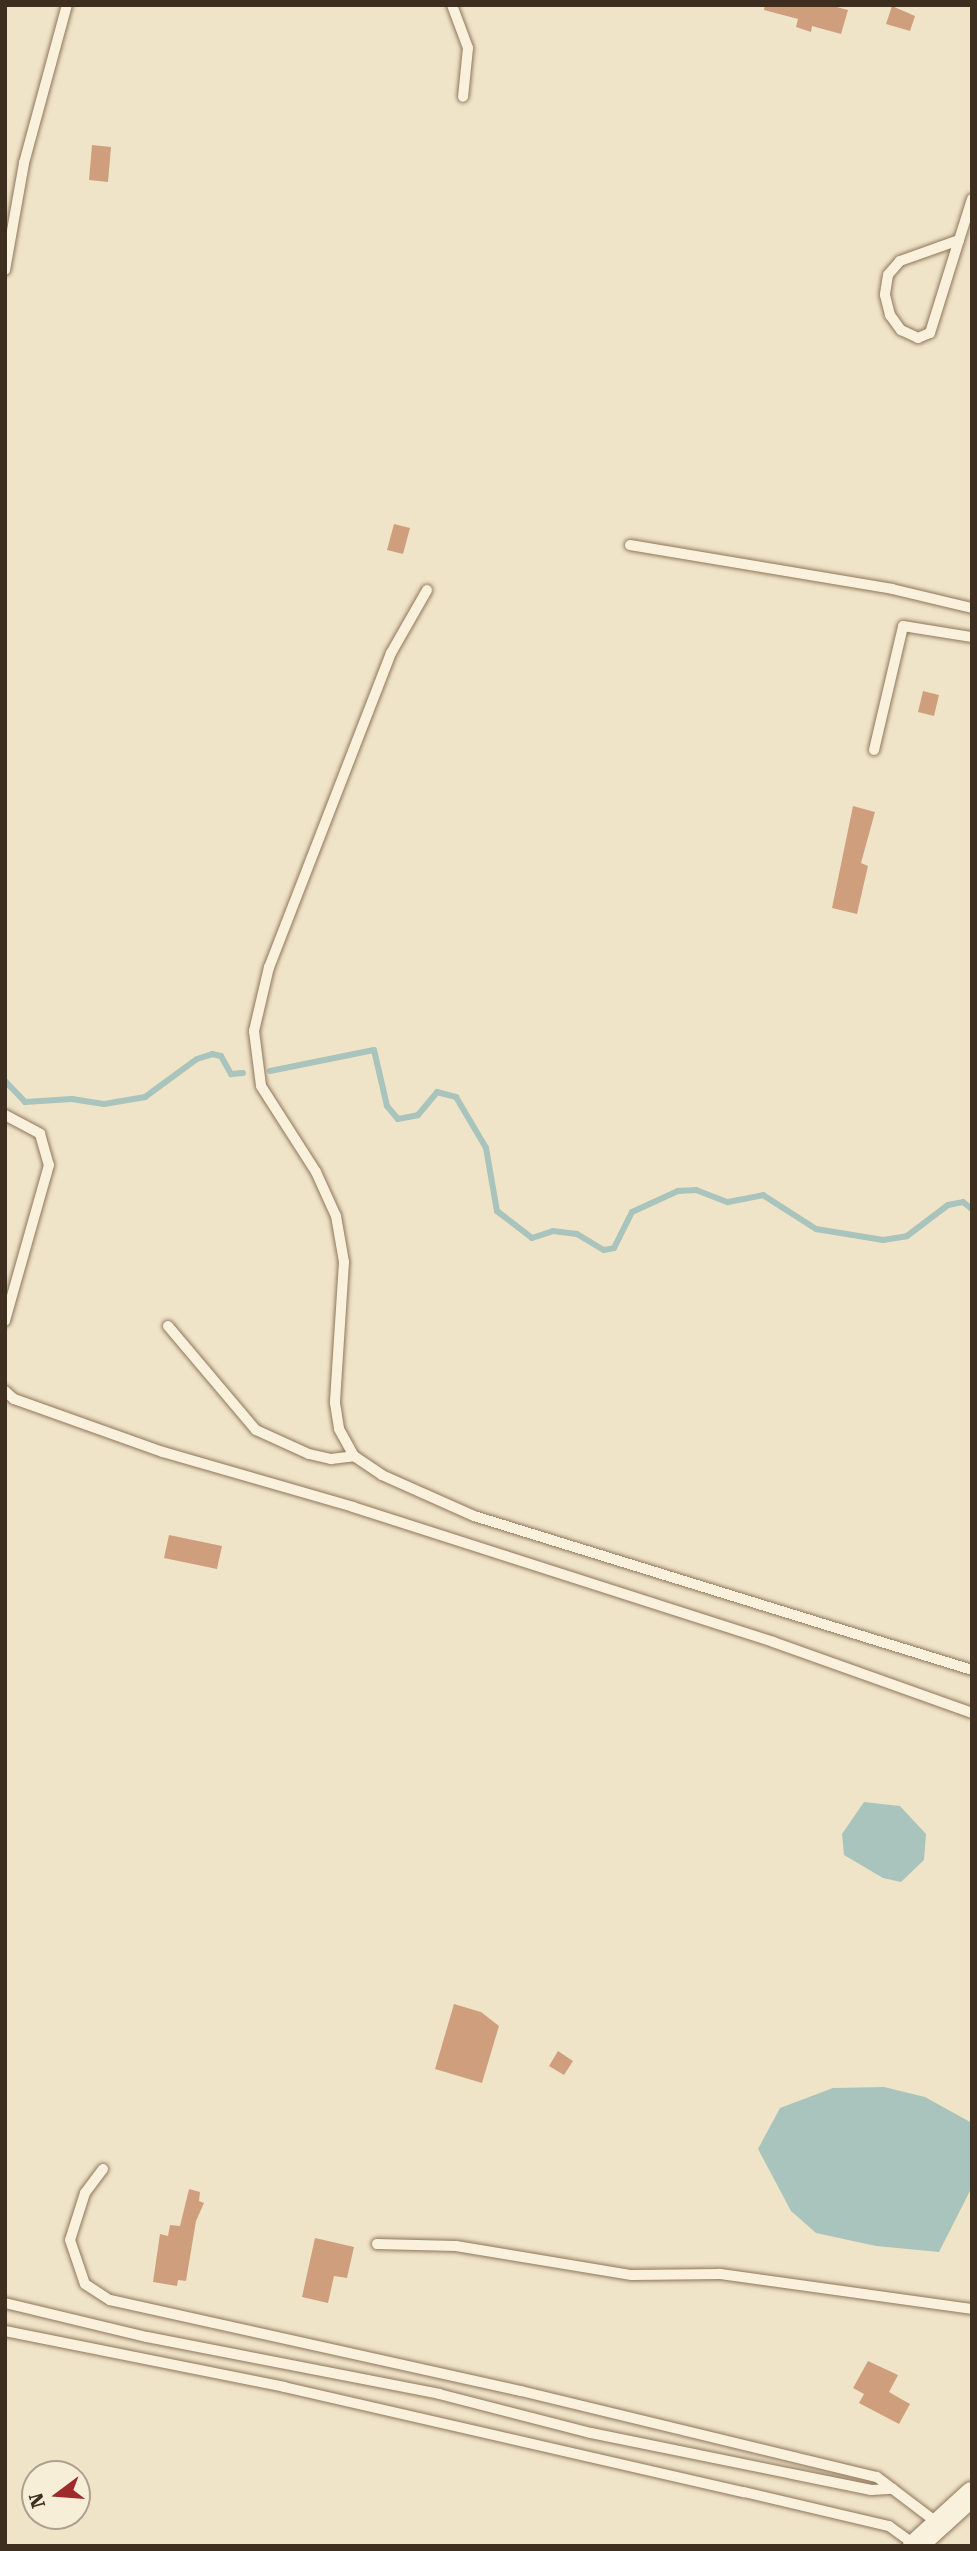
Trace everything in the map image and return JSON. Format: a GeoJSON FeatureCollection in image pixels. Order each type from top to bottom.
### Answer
{"type":"FeatureCollection","features":[{"type":"Feature","properties":{"kind":"street"},"geometry":{"type":"LineString","coordinates":[[915,2545],[972,2494]]}},
{"type":"Feature","properties":{"kind":"lane"},"geometry":{"type":"LineString","coordinates":[[5,270],[24,163],[67,5]]}},
{"type":"Feature","properties":{"kind":"lane"},"geometry":{"type":"LineString","coordinates":[[452,5],[467,48],[463,97]]}},
{"type":"Feature","properties":{"kind":"lane"},"geometry":{"type":"LineString","coordinates":[[959,240],[900,261],[888,275],[885,295],[890,315],[901,330],[918,338],[930,333],[972,199]]}},
{"type":"Feature","properties":{"kind":"lane"},"geometry":{"type":"LineString","coordinates":[[630,545],[892,589],[972,608]]}},
{"type":"Feature","properties":{"kind":"lane"},"geometry":{"type":"LineString","coordinates":[[427,590],[391,653],[269,967],[254,1031],[261,1086],[316,1172],[336,1216],[344,1262],[335,1403],[339,1429],[354,1456],[382,1475],[474,1516],[972,1670]]}},
{"type":"Feature","properties":{"kind":"lane"},"geometry":{"type":"LineString","coordinates":[[874,750],[903,626],[972,638]]}},
{"type":"Feature","properties":{"kind":"lane"},"geometry":{"type":"LineString","coordinates":[[5,1115],[40,1134],[49,1164],[5,1321]]}},
{"type":"Feature","properties":{"kind":"lane"},"geometry":{"type":"LineString","coordinates":[[168,1325],[256,1430],[309,1454],[331,1460],[354,1456]]}},
{"type":"Feature","properties":{"kind":"lane"},"geometry":{"type":"LineString","coordinates":[[5,1391],[14,1399],[163,1452],[353,1507],[773,1642],[972,1713]]}},
{"type":"Feature","properties":{"kind":"lane"},"geometry":{"type":"LineString","coordinates":[[103,2169],[85,2193],[70,2240],[85,2284],[110,2300],[639,2419],[877,2477],[939,2524]]}},
{"type":"Feature","properties":{"kind":"lane"},"geometry":{"type":"LineString","coordinates":[[377,2244],[456,2246],[622,2274],[720,2274],[972,2309]]}},
{"type":"Feature","properties":{"kind":"lane"},"geometry":{"type":"LineString","coordinates":[[5,2303],[147,2337],[439,2394],[591,2433],[872,2490],[893,2489]]}},
{"type":"Feature","properties":{"kind":"lane"},"geometry":{"type":"LineString","coordinates":[[5,2330],[297,2390],[889,2526],[915,2545]]}},
{"type":"Feature","properties":{"kind":"water"},"geometry":{"type":"Polygon","coordinates":[[[864,1802],[900,1806],[926,1834],[924,1860],[901,1882],[883,1878],[844,1855],[842,1834],[864,1802]]]}},
{"type":"Feature","properties":{"kind":"water"},"geometry":{"type":"Polygon","coordinates":[[[884,2087],[925,2097],[972,2123],[972,2187],[939,2252],[876,2246],[816,2233],[791,2211],[758,2149],[780,2108],[833,2088],[884,2087]]]}},
{"type":"Feature","properties":{"kind":"building"},"geometry":{"type":"Polygon","coordinates":[[[765,5],[829,5],[848,10],[841,34],[812,26],[811,32],[796,27],[798,19],[764,10],[765,5]]]}},
{"type":"Feature","properties":{"kind":"building"},"geometry":{"type":"Polygon","coordinates":[[[892,6],[915,16],[910,31],[886,24],[892,6]]]}},
{"type":"Feature","properties":{"kind":"building"},"geometry":{"type":"Polygon","coordinates":[[[92,145],[111,147],[108,182],[89,180],[92,145]]]}},
{"type":"Feature","properties":{"kind":"building"},"geometry":{"type":"Polygon","coordinates":[[[394,524],[410,528],[403,554],[387,550],[394,524]]]}},
{"type":"Feature","properties":{"kind":"building"},"geometry":{"type":"Polygon","coordinates":[[[923,691],[939,695],[934,716],[918,712],[923,691]]]}},
{"type":"Feature","properties":{"kind":"building"},"geometry":{"type":"Polygon","coordinates":[[[853,806],[875,812],[861,863],[868,866],[857,914],[832,908],[853,806]]]}},
{"type":"Feature","properties":{"kind":"building"},"geometry":{"type":"Polygon","coordinates":[[[169,1535],[222,1546],[217,1569],[164,1558],[169,1535]]]}},
{"type":"Feature","properties":{"kind":"building"},"geometry":{"type":"Polygon","coordinates":[[[454,2004],[481,2012],[499,2026],[482,2083],[435,2069],[454,2004]]]}},
{"type":"Feature","properties":{"kind":"building"},"geometry":{"type":"Polygon","coordinates":[[[558,2051],[573,2061],[564,2075],[549,2066],[558,2051]]]}},
{"type":"Feature","properties":{"kind":"building"},"geometry":{"type":"Polygon","coordinates":[[[189,2189],[200,2192],[199,2201],[204,2203],[196,2221],[186,2281],[178,2280],[177,2286],[153,2282],[160,2234],[168,2236],[170,2225],[180,2226],[189,2189]]]}},
{"type":"Feature","properties":{"kind":"building"},"geometry":{"type":"Polygon","coordinates":[[[315,2238],[354,2247],[347,2278],[334,2276],[328,2303],[302,2297],[315,2238]]]}},
{"type":"Feature","properties":{"kind":"building"},"geometry":{"type":"Polygon","coordinates":[[[868,2361],[898,2375],[889,2392],[910,2404],[899,2424],[859,2403],[864,2394],[853,2388],[868,2361]]]}},
{"type":"Feature","properties":{"kind":"waterway"},"geometry":{"type":"LineString","coordinates":[[270,1071],[374,1050],[387,1106],[398,1119],[418,1115],[437,1092],[456,1097],[486,1148],[497,1211],[532,1238],[553,1231],[577,1234],[604,1250],[614,1248],[632,1212],[678,1191],[696,1190],[728,1202],[763,1195],[816,1229],[883,1240],[907,1236],[948,1205],[963,1202],[972,1209]]}},
{"type":"Feature","properties":{"kind":"waterway"},"geometry":{"type":"LineString","coordinates":[[5,1081],[25,1102],[72,1099],[104,1104],[145,1097],[197,1059],[212,1054],[221,1056],[231,1074],[243,1073]]}}]}
